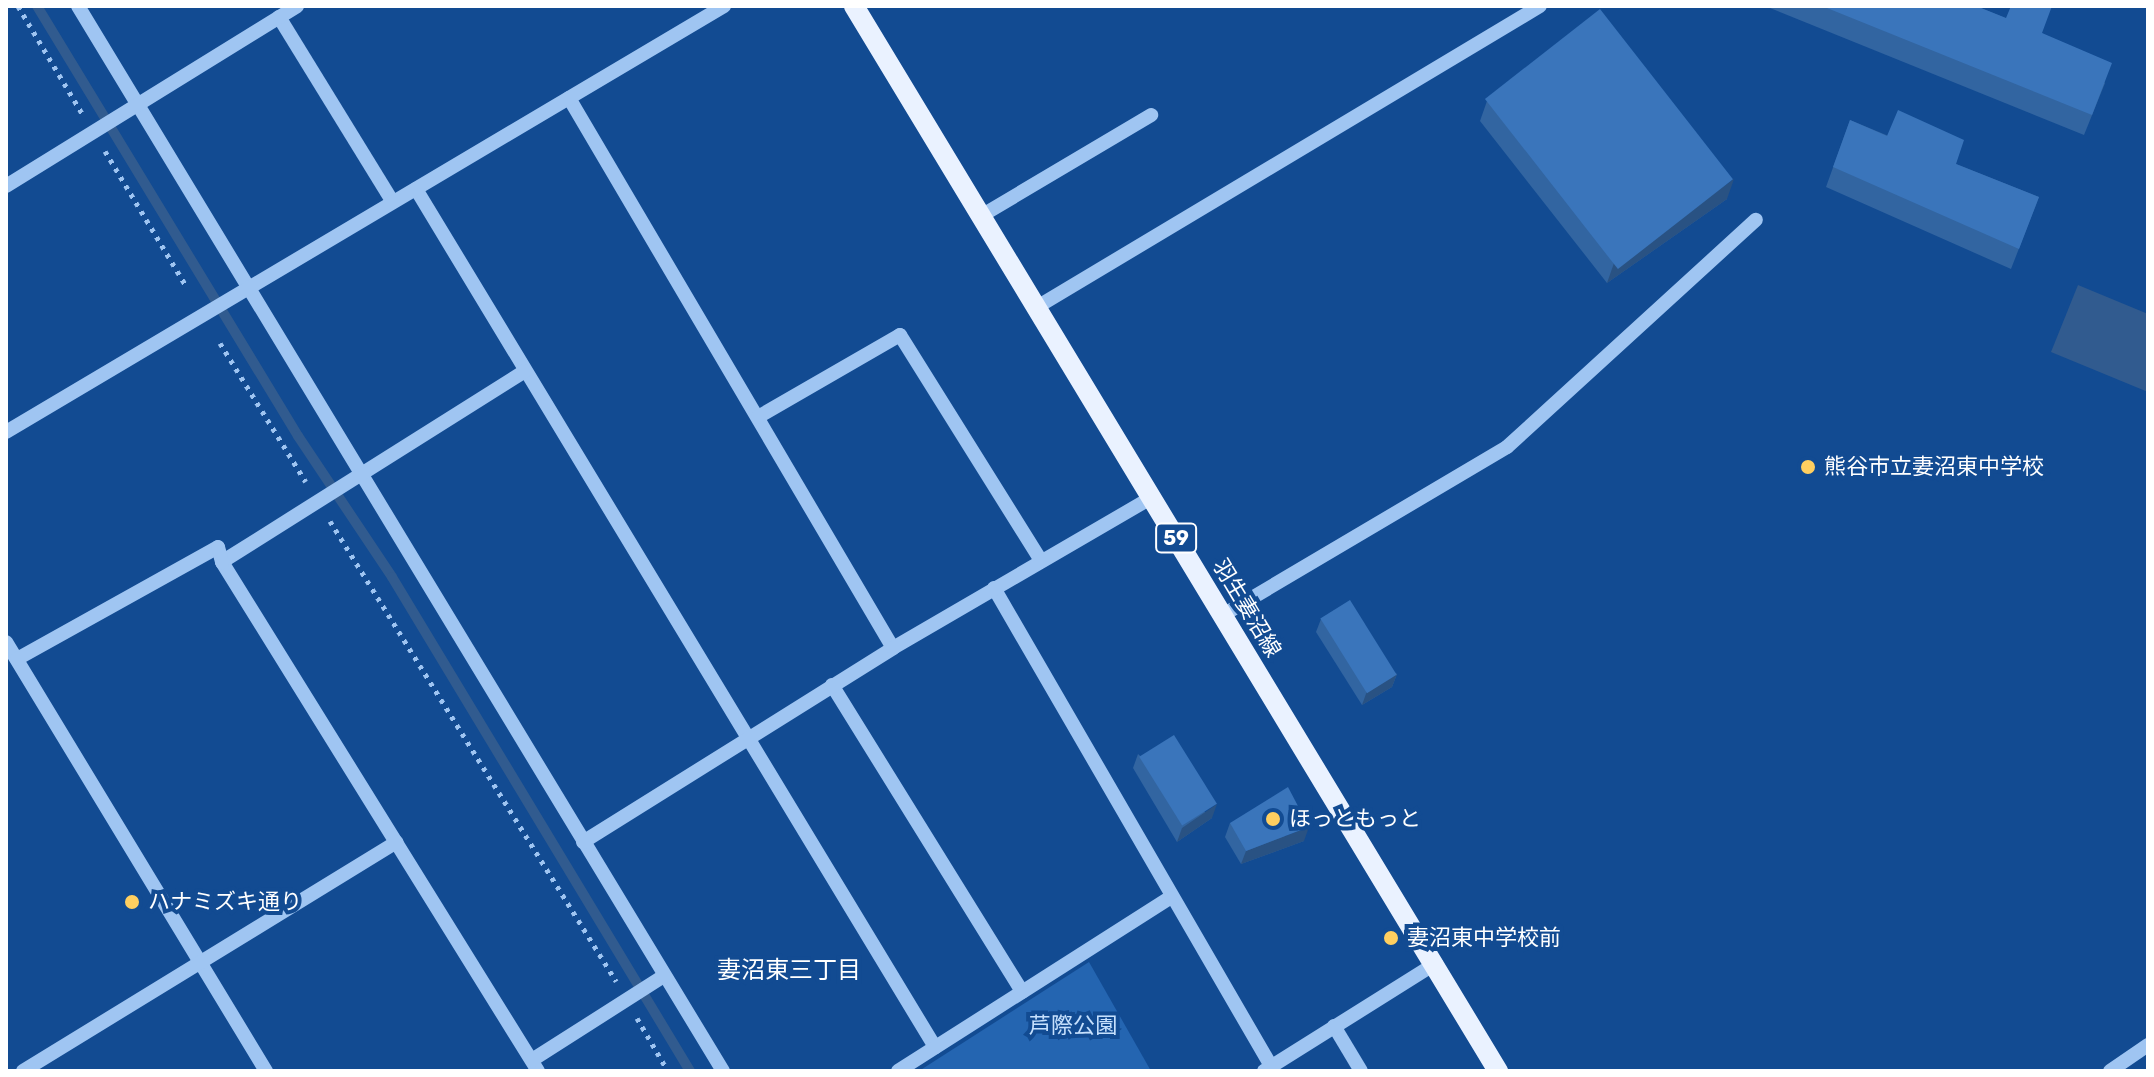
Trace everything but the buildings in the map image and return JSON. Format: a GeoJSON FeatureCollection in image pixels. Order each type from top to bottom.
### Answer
{"type":"FeatureCollection","features":[{"type":"Feature","properties":{"kind":"main road","name":"羽生妻沼線"},"geometry":{"type":"LineString","coordinates":[[854,6],[1436,963],[1498,1071]]}},
{"type":"Feature","properties":{"kind":"street"},"geometry":{"type":"LineString","coordinates":[[78,6],[139,104],[246,290],[723,1071]]}},
{"type":"Feature","properties":{"kind":"street"},"geometry":{"type":"LineString","coordinates":[[7,183],[297,6]]}},
{"type":"Feature","properties":{"kind":"street"},"geometry":{"type":"LineString","coordinates":[[6,432],[724,6]]}},
{"type":"Feature","properties":{"kind":"street"},"geometry":{"type":"LineString","coordinates":[[1037,307],[1515,13],[1540,6]]}},
{"type":"Feature","properties":{"kind":"street"},"geometry":{"type":"LineString","coordinates":[[279,17],[393,202]]}},
{"type":"Feature","properties":{"kind":"street"},"geometry":{"type":"LineString","coordinates":[[569,98],[893,648]]}},
{"type":"Feature","properties":{"kind":"street"},"geometry":{"type":"LineString","coordinates":[[981,216],[1151,115]]}},
{"type":"Feature","properties":{"kind":"street"},"geometry":{"type":"LineString","coordinates":[[416,189],[935,1047]]}},
{"type":"Feature","properties":{"kind":"street"},"geometry":{"type":"LineString","coordinates":[[1223,615],[1507,447],[1756,220]]}},
{"type":"Feature","properties":{"kind":"street"},"geometry":{"type":"LineString","coordinates":[[758,417],[900,335],[1040,559]]}},
{"type":"Feature","properties":{"kind":"street"},"geometry":{"type":"LineString","coordinates":[[222,562],[525,371]]}},
{"type":"Feature","properties":{"kind":"street"},"geometry":{"type":"LineString","coordinates":[[583,842],[893,648],[1040,559],[1151,498]]}},
{"type":"Feature","properties":{"kind":"street"},"geometry":{"type":"LineString","coordinates":[[17,659],[218,547],[222,562],[535,1066],[664,976]]}},
{"type":"Feature","properties":{"kind":"street"},"geometry":{"type":"LineString","coordinates":[[994,588],[1267,1069],[1436,963]]}},
{"type":"Feature","properties":{"kind":"street"},"geometry":{"type":"LineString","coordinates":[[6,642],[266,1071]]}},
{"type":"Feature","properties":{"kind":"street"},"geometry":{"type":"LineString","coordinates":[[832,685],[1022,992]]}},
{"type":"Feature","properties":{"kind":"street"},"geometry":{"type":"LineString","coordinates":[[23,1071],[396,842]]}},
{"type":"Feature","properties":{"kind":"street"},"geometry":{"type":"LineString","coordinates":[[898,1071],[1170,898]]}},
{"type":"Feature","properties":{"kind":"street"},"geometry":{"type":"LineString","coordinates":[[1334,1026],[1361,1071]]}},
{"type":"Feature","properties":{"kind":"street"},"geometry":{"type":"LineString","coordinates":[[2110,1071],[2148,1045]]}},
{"type":"Feature","properties":{"kind":"path"},"geometry":{"type":"LineString","coordinates":[[220,343],[312,491]]}},
{"type":"Feature","properties":{"kind":"path"},"geometry":{"type":"LineString","coordinates":[[328,518],[620,989]]}},
{"type":"Feature","properties":{"kind":"path"},"geometry":{"type":"LineString","coordinates":[[628,1003],[668,1071]]}},
{"type":"Feature","properties":{"kind":"green space","name":"芦際公園"},"geometry":{"type":"Polygon","coordinates":[[[1089,962],[1151,1071],[919,1071],[1089,962]]]}},
{"type":"Feature","properties":{"kind":"shaded area"},"geometry":{"type":"Polygon","coordinates":[[[2078,285],[2148,314],[2148,392],[2051,352],[2078,285]]]}},
{"type":"Feature","properties":{"kind":"waterway"},"geometry":{"type":"LineString","coordinates":[[37,6],[298,436],[392,577],[690,1071]]}},
{"type":"Feature","properties":{"kind":"place","name":"熊谷市立妻沼東中学校"},"geometry":{"type":"Point","coordinates":[1808,467]}},
{"type":"Feature","properties":{"kind":"place","name":"ほっともっと"},"geometry":{"type":"Point","coordinates":[1273,819]}},
{"type":"Feature","properties":{"kind":"place","name":"ハナミズキ通り"},"geometry":{"type":"Point","coordinates":[132,902]}},
{"type":"Feature","properties":{"kind":"place","name":"妻沼東中学校前"},"geometry":{"type":"Point","coordinates":[1391,938]}},
{"type":"Feature","properties":{"kind":"district","name":"妻沼東三丁目"},"geometry":{"type":"Point","coordinates":[789,971]}}]}
